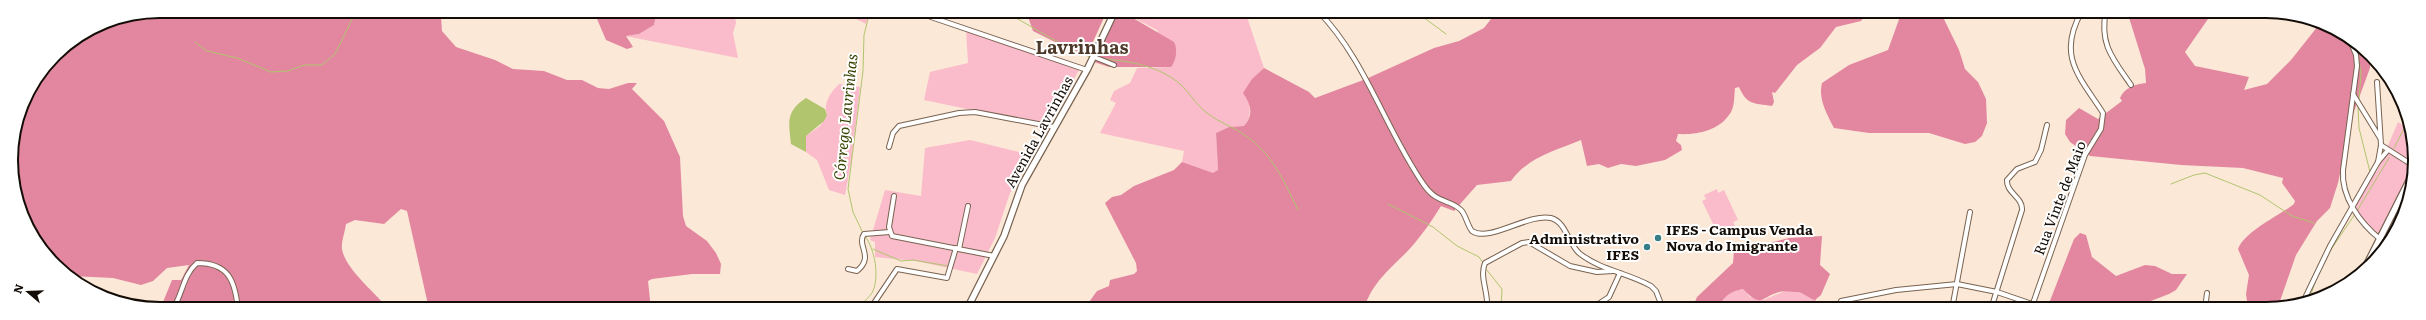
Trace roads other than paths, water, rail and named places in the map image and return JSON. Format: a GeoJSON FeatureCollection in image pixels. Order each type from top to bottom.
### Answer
{"type":"FeatureCollection","features":[{"type":"Feature","properties":{"kind":"street"},"geometry":{"type":"LineString","coordinates":[[934,18],[1088,70]]}},
{"type":"Feature","properties":{"kind":"street","name":"Avenida Lavrinhas"},"geometry":{"type":"LineString","coordinates":[[970,302],[1009,224],[1022,185],[1088,70],[1112,18]]}},
{"type":"Feature","properties":{"kind":"street"},"geometry":{"type":"LineString","coordinates":[[1324,18],[1341,40],[1363,73],[1400,146],[1424,185],[1437,199],[1460,209],[1472,231],[1485,235],[1522,222],[1550,218],[1559,222],[1579,252],[1595,263],[1651,286],[1656,291],[1660,302]]}},
{"type":"Feature","properties":{"kind":"street","name":"Rua Vinte de Maio"},"geometry":{"type":"LineString","coordinates":[[2032,302],[2083,160],[2102,129],[2104,120],[2104,113],[2078,77],[2071,62],[2071,39],[2079,18]]}},
{"type":"Feature","properties":{"kind":"street"},"geometry":{"type":"LineString","coordinates":[[2105,18],[2104,33],[2107,49],[2131,85]]}},
{"type":"Feature","properties":{"kind":"street"},"geometry":{"type":"LineString","coordinates":[[2353,48],[2356,55],[2357,66],[2342,178],[2345,192],[2362,224],[2380,239]]}},
{"type":"Feature","properties":{"kind":"street"},"geometry":{"type":"LineString","coordinates":[[1094,56],[1114,66]]}},
{"type":"Feature","properties":{"kind":"street"},"geometry":{"type":"LineString","coordinates":[[2377,82],[2381,145],[2378,162]]}},
{"type":"Feature","properties":{"kind":"street"},"geometry":{"type":"LineString","coordinates":[[2353,93],[2380,138]]}},
{"type":"Feature","properties":{"kind":"street"},"geometry":{"type":"LineString","coordinates":[[889,147],[893,133],[900,126],[963,112],[974,112],[1054,127]]}},
{"type":"Feature","properties":{"kind":"street"},"geometry":{"type":"LineString","coordinates":[[1993,302],[2022,210],[2021,201],[2009,189],[2007,180],[2013,172],[2035,162],[2041,150],[2047,124]]}},
{"type":"Feature","properties":{"kind":"street"},"geometry":{"type":"LineString","coordinates":[[2381,145],[2408,164]]}},
{"type":"Feature","properties":{"kind":"street"},"geometry":{"type":"LineString","coordinates":[[2306,296],[2323,261],[2355,210],[2378,162],[2388,150]]}},
{"type":"Feature","properties":{"kind":"street"},"geometry":{"type":"LineString","coordinates":[[2372,255],[2406,186]]}},
{"type":"Feature","properties":{"kind":"street"},"geometry":{"type":"LineString","coordinates":[[890,232],[894,196]]}},
{"type":"Feature","properties":{"kind":"street"},"geometry":{"type":"LineString","coordinates":[[875,302],[898,269],[946,278],[958,249],[968,206]]}},
{"type":"Feature","properties":{"kind":"street"},"geometry":{"type":"LineString","coordinates":[[1954,302],[1970,212]]}},
{"type":"Feature","properties":{"kind":"street"},"geometry":{"type":"LineString","coordinates":[[848,269],[857,271],[865,261],[866,253],[862,239],[866,233],[890,232],[894,236],[994,256]]}},
{"type":"Feature","properties":{"kind":"street"},"geometry":{"type":"LineString","coordinates":[[1487,302],[1487,293],[1482,274],[1485,263],[1524,242],[1534,243],[1570,266],[1597,272],[1614,271]]}},
{"type":"Feature","properties":{"kind":"street"},"geometry":{"type":"LineString","coordinates":[[177,302],[187,273],[197,263],[205,263],[222,267],[232,280],[237,302]]}},
{"type":"Feature","properties":{"kind":"street"},"geometry":{"type":"LineString","coordinates":[[1602,302],[1609,297],[1620,273]]}},
{"type":"Feature","properties":{"kind":"street"},"geometry":{"type":"LineString","coordinates":[[1841,302],[1847,299],[1863,298],[1896,290],[1958,284],[1996,292],[2029,302]]}},
{"type":"Feature","properties":{"kind":"street"},"geometry":{"type":"LineString","coordinates":[[2206,302],[2207,293]]}},
{"type":"Feature","properties":{"kind":"waterway"},"geometry":{"type":"LineString","coordinates":[[195,42],[207,51],[237,58],[271,72],[288,71],[304,65],[322,65],[335,54],[353,18]]}},
{"type":"Feature","properties":{"kind":"waterway","name":"Córrego Lavrinhas"},"geometry":{"type":"LineString","coordinates":[[863,233],[853,212],[848,189],[863,71],[864,35],[868,18]]}},
{"type":"Feature","properties":{"kind":"waterway"},"geometry":{"type":"LineString","coordinates":[[1016,18],[1070,49],[1090,57]]}},
{"type":"Feature","properties":{"kind":"waterway"},"geometry":{"type":"LineString","coordinates":[[1424,18],[1446,34]]}},
{"type":"Feature","properties":{"kind":"waterway"},"geometry":{"type":"LineString","coordinates":[[2358,56],[2361,73],[2359,99]]}},
{"type":"Feature","properties":{"kind":"waterway"},"geometry":{"type":"LineString","coordinates":[[1103,59],[1134,63],[1154,69],[1180,84],[1207,113],[1241,133],[1263,151],[1277,169],[1298,210]]}},
{"type":"Feature","properties":{"kind":"waterway"},"geometry":{"type":"LineString","coordinates":[[2358,108],[2359,128],[2370,172]]}},
{"type":"Feature","properties":{"kind":"waterway"},"geometry":{"type":"LineString","coordinates":[[2394,148],[2404,128]]}},
{"type":"Feature","properties":{"kind":"waterway"},"geometry":{"type":"LineString","coordinates":[[2357,211],[2389,158]]}},
{"type":"Feature","properties":{"kind":"waterway"},"geometry":{"type":"LineString","coordinates":[[2171,184],[2194,175],[2205,173],[2260,195],[2292,216],[2314,223]]}},
{"type":"Feature","properties":{"kind":"waterway"},"geometry":{"type":"LineString","coordinates":[[1388,204],[1433,227],[1457,246],[1479,257],[1483,263]]}},
{"type":"Feature","properties":{"kind":"waterway"},"geometry":{"type":"LineString","coordinates":[[2330,251],[2355,214]]}},
{"type":"Feature","properties":{"kind":"waterway","name":"Córrego Lavrinhas"},"geometry":{"type":"LineString","coordinates":[[863,302],[872,293],[876,280],[874,256],[865,236]]}},
{"type":"Feature","properties":{"kind":"waterway"},"geometry":{"type":"LineString","coordinates":[[873,249],[901,261],[913,260],[948,266]]}},
{"type":"Feature","properties":{"kind":"waterway"},"geometry":{"type":"LineString","coordinates":[[2325,262],[2328,255]]}},
{"type":"Feature","properties":{"kind":"waterway"},"geometry":{"type":"LineString","coordinates":[[1486,269],[1502,289],[1501,302]]}},
{"type":"Feature","properties":{"kind":"waterway"},"geometry":{"type":"LineString","coordinates":[[2311,294],[2316,279]]}},
{"type":"Feature","properties":{"kind":"place","name":"IFES - Campus Venda Nova do Imigrante"},"geometry":{"type":"Point","coordinates":[1658,238]}},
{"type":"Feature","properties":{"kind":"place","name":"Administrativo IFES"},"geometry":{"type":"Point","coordinates":[1647,247]}},
{"type":"Feature","properties":{"kind":"district","name":"Lavrinhas"},"geometry":{"type":"Point","coordinates":[1082,48]}}]}
